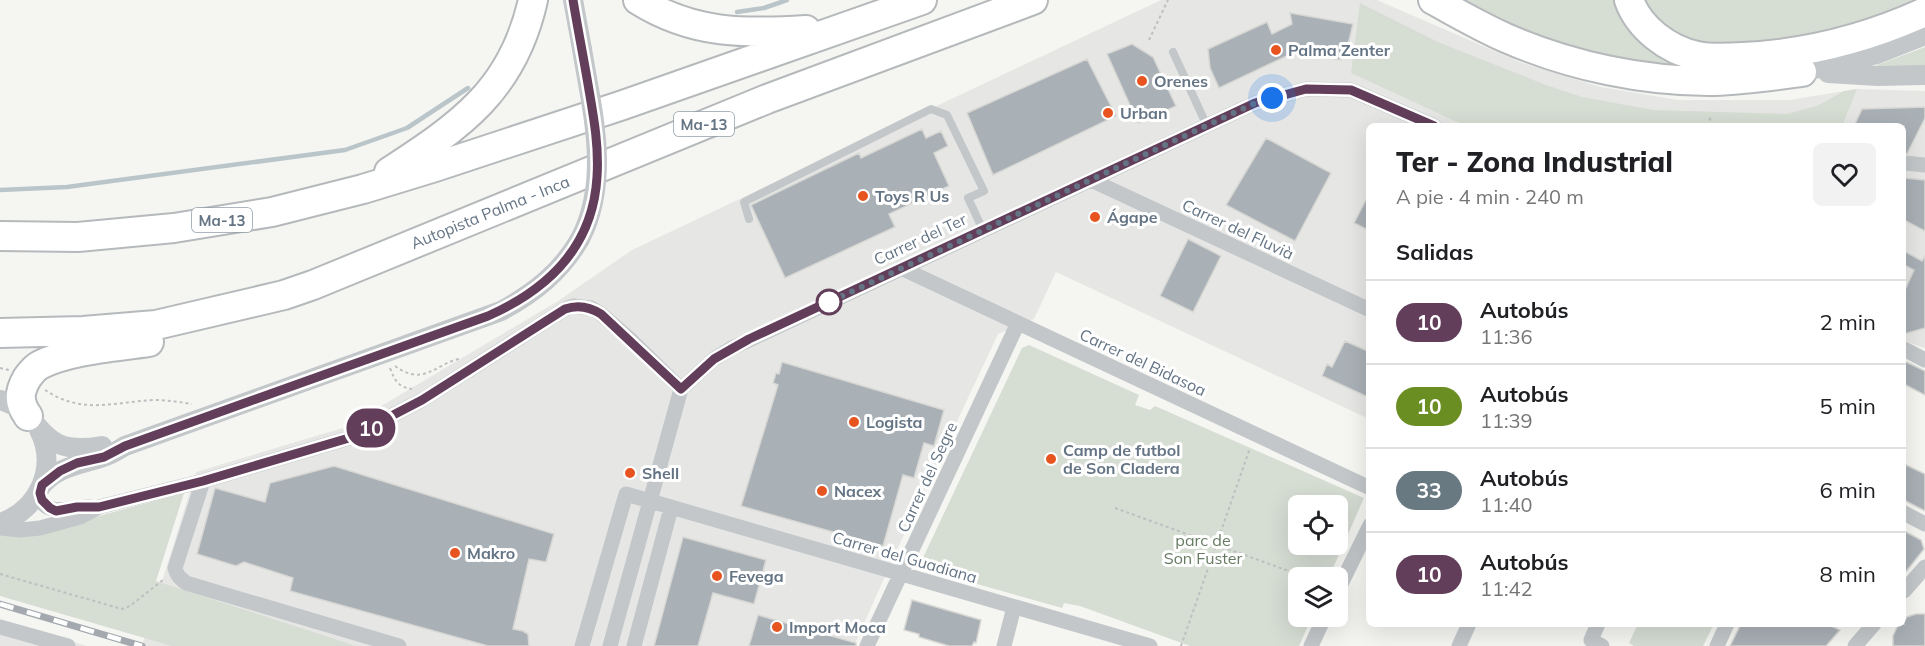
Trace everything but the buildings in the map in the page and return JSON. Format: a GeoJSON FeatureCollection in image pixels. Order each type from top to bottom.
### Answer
{"type":"FeatureCollection","features":[{"type":"Feature","properties":{"kind":"highway"},"geometry":{"type":"LineString","coordinates":[[363,189],[430,145],[461,122],[486,99],[513,56],[529,17],[533,0]]}},
{"type":"Feature","properties":{"kind":"highway"},"geometry":{"type":"LineString","coordinates":[[638,0],[680,21],[726,32],[771,33],[841,28]]}},
{"type":"Feature","properties":{"kind":"highway","name":"Ma-13"},"geometry":{"type":"LineString","coordinates":[[0,236],[78,237],[174,228],[272,212],[363,189],[613,109],[921,0]]}},
{"type":"Feature","properties":{"kind":"highway","name":"Autopista Palma - Inca"},"geometry":{"type":"LineString","coordinates":[[0,333],[83,331],[156,325],[284,295],[314,285],[767,99],[1033,0]]}},
{"type":"Feature","properties":{"kind":"highway"},"geometry":{"type":"LineString","coordinates":[[1433,0],[1482,27],[1529,47],[1620,71],[1653,77],[1715,81],[1802,72]]}},
{"type":"Feature","properties":{"kind":"highway"},"geometry":{"type":"LineString","coordinates":[[1629,0],[1641,22],[1669,45],[1697,56],[1717,58],[1761,56],[1818,47],[1869,34],[1925,12]]}},
{"type":"Feature","properties":{"kind":"highway"},"geometry":{"type":"LineString","coordinates":[[33,422],[21,405],[20,395],[27,379],[38,365],[63,356],[198,335],[253,321],[284,295]]}},
{"type":"Feature","properties":{"kind":"street"},"geometry":{"type":"LineString","coordinates":[[0,523],[20,513],[34,500],[41,487],[65,468],[104,457],[125,446],[488,316],[515,303],[550,278],[580,239],[593,207],[598,165],[594,119],[573,0]]}},
{"type":"Feature","properties":{"kind":"street"},"geometry":{"type":"LineString","coordinates":[[1802,72],[1877,54],[1925,35]]}},
{"type":"Feature","properties":{"kind":"street"},"geometry":{"type":"LineString","coordinates":[[1802,72],[1878,76],[1925,75]]}},
{"type":"Feature","properties":{"kind":"street","name":"Carrer del Ter"},"geometry":{"type":"LineString","coordinates":[[681,389],[714,359],[732,348],[1255,103],[1306,89],[1351,90],[1427,123]]}},
{"type":"Feature","properties":{"kind":"street"},"geometry":{"type":"LineString","coordinates":[[1906,164],[1925,165]]}},
{"type":"Feature","properties":{"kind":"street","name":"Carrer del Fluvià"},"geometry":{"type":"LineString","coordinates":[[1091,180],[1366,308]]}},
{"type":"Feature","properties":{"kind":"street","name":"Carrer del Bidasoa"},"geometry":{"type":"LineString","coordinates":[[901,268],[1366,486]]}},
{"type":"Feature","properties":{"kind":"street"},"geometry":{"type":"LineString","coordinates":[[0,528],[20,530],[40,528],[80,517],[99,507],[203,481],[349,438],[422,400],[565,309],[573,306],[591,308],[601,314],[681,389],[610,646]]}},
{"type":"Feature","properties":{"kind":"street","name":"Carrer del Segre"},"geometry":{"type":"LineString","coordinates":[[867,646],[1018,323]]}},
{"type":"Feature","properties":{"kind":"street"},"geometry":{"type":"LineString","coordinates":[[1906,350],[1925,360]]}},
{"type":"Feature","properties":{"kind":"street"},"geometry":{"type":"LineString","coordinates":[[0,400],[16,406],[49,440],[71,448],[125,446]]}},
{"type":"Feature","properties":{"kind":"street"},"geometry":{"type":"LineString","coordinates":[[33,422],[45,444],[47,459],[40,496],[44,503],[56,511],[77,507],[99,507]]}},
{"type":"Feature","properties":{"kind":"street"},"geometry":{"type":"LineString","coordinates":[[203,481],[175,568],[177,575],[186,583],[399,646]]}},
{"type":"Feature","properties":{"kind":"street","name":"Carrer del Guadiana"},"geometry":{"type":"LineString","coordinates":[[582,646],[626,494],[1150,646]]}},
{"type":"Feature","properties":{"kind":"street"},"geometry":{"type":"LineString","coordinates":[[634,646],[671,508]]}},
{"type":"Feature","properties":{"kind":"street"},"geometry":{"type":"LineString","coordinates":[[1906,514],[1925,524]]}},
{"type":"Feature","properties":{"kind":"street"},"geometry":{"type":"LineString","coordinates":[[1348,570],[1366,533]]}},
{"type":"Feature","properties":{"kind":"street"},"geometry":{"type":"LineString","coordinates":[[1906,589],[1925,567]]}},
{"type":"Feature","properties":{"kind":"street"},"geometry":{"type":"LineString","coordinates":[[1004,646],[1014,607]]}},
{"type":"Feature","properties":{"kind":"street"},"geometry":{"type":"LineString","coordinates":[[0,627],[68,646]]}},
{"type":"Feature","properties":{"kind":"street"},"geometry":{"type":"LineString","coordinates":[[1311,646],[1320,627]]}},
{"type":"Feature","properties":{"kind":"street"},"geometry":{"type":"LineString","coordinates":[[1459,646],[1468,627]]}},
{"type":"Feature","properties":{"kind":"street"},"geometry":{"type":"LineString","coordinates":[[1597,627],[1591,640],[1602,646]]}},
{"type":"Feature","properties":{"kind":"street"},"geometry":{"type":"LineString","coordinates":[[1717,646],[1726,627]]}},
{"type":"Feature","properties":{"kind":"street"},"geometry":{"type":"LineString","coordinates":[[1855,646],[1871,627]]}},
{"type":"Feature","properties":{"kind":"lane"},"geometry":{"type":"LineString","coordinates":[[1173,52],[1206,126]]}},
{"type":"Feature","properties":{"kind":"lane"},"geometry":{"type":"LineString","coordinates":[[749,219],[744,202],[931,110],[947,115],[984,191],[968,198],[983,230]]}},
{"type":"Feature","properties":{"kind":"path"},"geometry":{"type":"LineString","coordinates":[[1149,40],[1168,0]]}},
{"type":"Feature","properties":{"kind":"path"},"geometry":{"type":"LineString","coordinates":[[1708,123],[1711,117]]}},
{"type":"Feature","properties":{"kind":"path"},"geometry":{"type":"LineString","coordinates":[[386,354],[398,384],[404,388],[413,389],[422,400]]}},
{"type":"Feature","properties":{"kind":"path"},"geometry":{"type":"LineString","coordinates":[[0,368],[27,379],[52,395],[83,406],[157,400],[199,404]]}},
{"type":"Feature","properties":{"kind":"path"},"geometry":{"type":"LineString","coordinates":[[1181,646],[1256,435]]}},
{"type":"Feature","properties":{"kind":"path"},"geometry":{"type":"LineString","coordinates":[[1115,508],[1288,571]]}},
{"type":"Feature","properties":{"kind":"path"},"geometry":{"type":"LineString","coordinates":[[0,574],[122,609],[130,606],[162,580],[177,575]]}},
{"type":"Feature","properties":{"kind":"shaded area"},"geometry":{"type":"Polygon","coordinates":[[[1161,0],[1377,0],[1522,63],[1601,87],[1678,100],[1789,100],[1857,89],[1925,91],[1925,348],[1906,342],[1906,123],[1366,123],[1366,418],[1056,272],[1034,319],[998,334],[854,646],[142,646],[196,472],[346,427],[558,301],[632,250],[1161,0]]]}},
{"type":"Feature","properties":{"kind":"shaded area"},"geometry":{"type":"Polygon","coordinates":[[[0,621],[87,646],[0,646],[0,621]]]}},
{"type":"Feature","properties":{"kind":"green space"},"geometry":{"type":"Polygon","coordinates":[[[1455,0],[1618,0],[1696,70],[1609,59],[1521,32],[1455,0]]]}},
{"type":"Feature","properties":{"kind":"green space"},"geometry":{"type":"Polygon","coordinates":[[[1644,0],[1925,0],[1889,15],[1807,37],[1708,47],[1669,31],[1649,12],[1644,0]]]}},
{"type":"Feature","properties":{"kind":"green space"},"geometry":{"type":"Polygon","coordinates":[[[1360,3],[1438,42],[1546,85],[1582,97],[1653,110],[1787,114],[1817,106],[1844,91],[1857,89],[1843,123],[1459,123],[1351,73],[1360,3]]]}},
{"type":"Feature","properties":{"kind":"green space"},"geometry":{"type":"Polygon","coordinates":[[[1925,47],[1925,68],[1878,69],[1877,65],[1925,47]]]}},
{"type":"Feature","properties":{"kind":"green space","name":"parc de Son Fuster"},"geometry":{"type":"Polygon","coordinates":[[[1029,345],[1139,395],[1135,405],[1150,410],[1155,406],[1364,498],[1348,534],[1348,495],[1288,495],[1288,555],[1339,555],[1333,567],[1288,567],[1288,627],[1308,627],[1299,646],[1190,646],[1080,606],[1064,603],[1062,608],[924,569],[921,562],[1022,348],[1029,345]]]}},
{"type":"Feature","properties":{"kind":"green space"},"geometry":{"type":"Polygon","coordinates":[[[184,493],[156,581],[356,646],[172,646],[0,596],[0,533],[29,535],[184,493]]]}},
{"type":"Feature","properties":{"kind":"green space"},"geometry":{"type":"Polygon","coordinates":[[[1637,627],[1712,627],[1703,646],[1634,646],[1629,643],[1637,627]]]}},
{"type":"Feature","properties":{"kind":"waterway"},"geometry":{"type":"LineString","coordinates":[[737,12],[764,8],[787,0]]}},
{"type":"Feature","properties":{"kind":"waterway"},"geometry":{"type":"LineString","coordinates":[[0,190],[67,187],[345,150],[407,128],[468,88]]}},
{"type":"Feature","properties":{"kind":"railway"},"geometry":{"type":"LineString","coordinates":[[0,604],[142,646]]}},
{"type":"Feature","properties":{"kind":"bus line","name":"10"},"geometry":{"type":"LineString","coordinates":[[573,0],[594,119],[597,177],[593,207],[584,232],[569,256],[550,278],[526,297],[488,316],[125,446],[104,457],[65,468],[42,485],[40,493],[44,503],[58,511],[77,507],[99,507],[203,481],[349,438],[422,400],[573,306],[591,308],[601,314],[681,389],[714,359],[749,339],[1255,103],[1306,89],[1351,90],[1428,123]]}},
{"type":"Feature","properties":{"kind":"place","name":"Palma Zenter"},"geometry":{"type":"Point","coordinates":[1276,50]}},
{"type":"Feature","properties":{"kind":"place","name":"Orenes"},"geometry":{"type":"Point","coordinates":[1142,81]}},
{"type":"Feature","properties":{"kind":"place","name":"Urban"},"geometry":{"type":"Point","coordinates":[1108,113]}},
{"type":"Feature","properties":{"kind":"place","name":"Toys R Us"},"geometry":{"type":"Point","coordinates":[863,196]}},
{"type":"Feature","properties":{"kind":"place","name":"Ágape"},"geometry":{"type":"Point","coordinates":[1095,217]}},
{"type":"Feature","properties":{"kind":"place","name":"Logista"},"geometry":{"type":"Point","coordinates":[854,422]}},
{"type":"Feature","properties":{"kind":"place","name":"Camp de futbol de Son Cladera"},"geometry":{"type":"Point","coordinates":[1051,459]}},
{"type":"Feature","properties":{"kind":"place","name":"Shell"},"geometry":{"type":"Point","coordinates":[630,473]}},
{"type":"Feature","properties":{"kind":"place","name":"Nacex"},"geometry":{"type":"Point","coordinates":[822,491]}},
{"type":"Feature","properties":{"kind":"place","name":"Makro"},"geometry":{"type":"Point","coordinates":[455,553]}},
{"type":"Feature","properties":{"kind":"place","name":"Fevega"},"geometry":{"type":"Point","coordinates":[717,576]}},
{"type":"Feature","properties":{"kind":"place","name":"Import Moca"},"geometry":{"type":"Point","coordinates":[777,627]}},
{"type":"Feature","properties":{"kind":"route"},"geometry":{"type":"LineString","coordinates":[[829,302],[821,306],[1255,103],[1272,98]]}}]}
